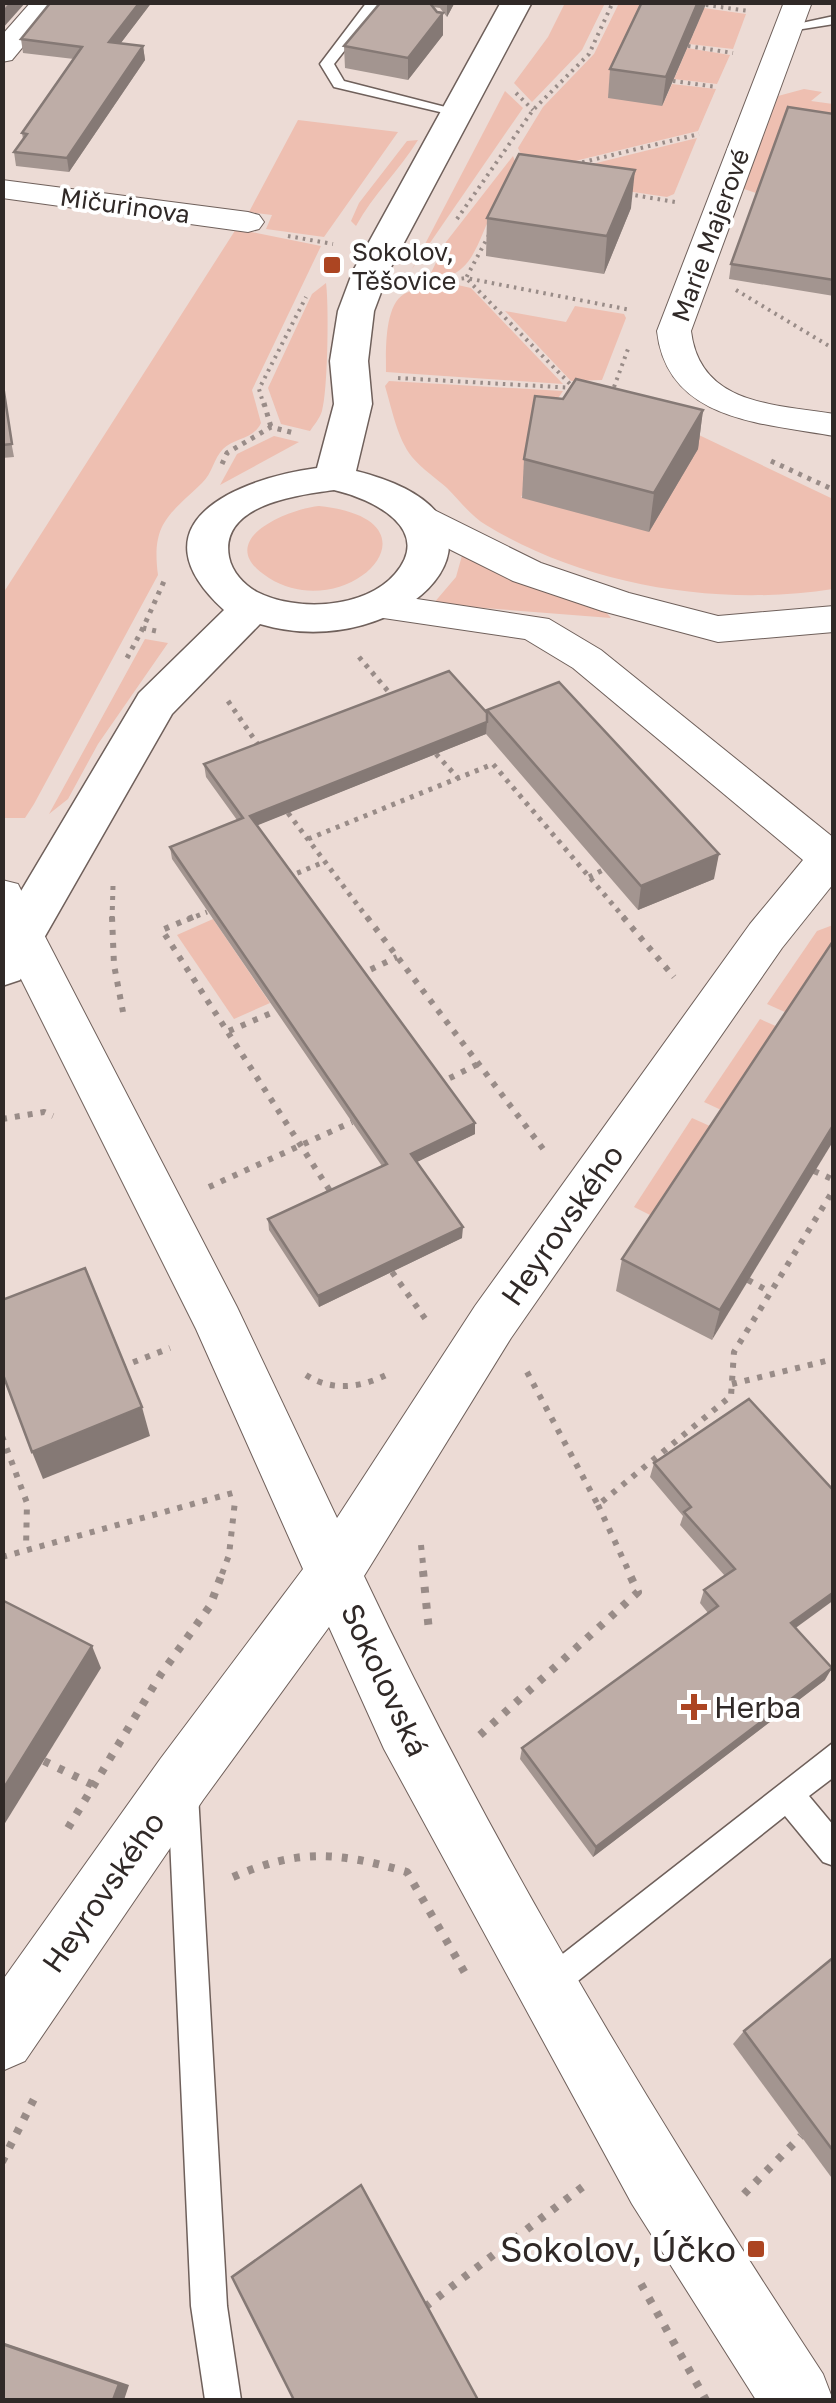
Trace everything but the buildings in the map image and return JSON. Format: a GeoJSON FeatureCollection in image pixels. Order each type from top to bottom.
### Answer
{"type":"FeatureCollection","features":[{"type":"Feature","properties":{"kind":"street"},"geometry":{"type":"LineString","coordinates":[[2,54],[46,2]]}},
{"type":"Feature","properties":{"kind":"street"},"geometry":{"type":"LineString","coordinates":[[337,461],[353,404],[349,361],[356,310],[371,271],[518,2]]}},
{"type":"Feature","properties":{"kind":"street","name":"Marie Majerové"},"geometry":{"type":"LineString","coordinates":[[794,15],[674,332],[673,352],[681,369],[700,390],[725,402],[834,425]]}},
{"type":"Feature","properties":{"kind":"street","name":"Mičurinova"},"geometry":{"type":"LineString","coordinates":[[2,189],[248,222]]}},
{"type":"Feature","properties":{"kind":"street"},"geometry":{"type":"LineString","coordinates":[[337,461],[464,542],[527,572],[616,602],[718,629]]}},
{"type":"Feature","properties":{"kind":"street"},"geometry":{"type":"LineString","coordinates":[[337,461],[299,478],[266,486],[237,500],[216,519],[206,542],[207,564],[221,586],[252,608],[310,618],[345,616],[377,606],[403,592],[421,573],[428,551],[426,530],[414,511]]}},
{"type":"Feature","properties":{"kind":"street","name":"Heyrovského"},"geometry":{"type":"LineString","coordinates":[[2,2038],[182,1779],[335,1572],[493,1322],[766,936],[831,860],[587,659],[535,628],[377,606]]}},
{"type":"Feature","properties":{"kind":"street"},"geometry":{"type":"LineString","coordinates":[[7,932],[156,704],[252,608]]}},
{"type":"Feature","properties":{"kind":"street"},"geometry":{"type":"LineString","coordinates":[[535,628],[718,629],[834,619]]}},
{"type":"Feature","properties":{"kind":"street","name":"Sokolovská"},"geometry":{"type":"LineString","coordinates":[[7,932],[219,1323],[405,1728],[656,2180],[797,2400]]}},
{"type":"Feature","properties":{"kind":"lane"},"geometry":{"type":"LineString","coordinates":[[435,14],[373,4],[327,64],[339,84],[456,114]]}},
{"type":"Feature","properties":{"kind":"lane"},"geometry":{"type":"LineString","coordinates":[[794,15],[834,20]]}},
{"type":"Feature","properties":{"kind":"lane"},"geometry":{"type":"LineString","coordinates":[[548,1986],[834,1757]]}},
{"type":"Feature","properties":{"kind":"lane"},"geometry":{"type":"LineString","coordinates":[[182,1779],[209,2306],[222,2400]]}},
{"type":"Feature","properties":{"kind":"lane"},"geometry":{"type":"LineString","coordinates":[[787,1794],[834,1851]]}},
{"type":"Feature","properties":{"kind":"path"},"geometry":{"type":"LineString","coordinates":[[455,221],[533,110],[588,54],[613,2]]}},
{"type":"Feature","properties":{"kind":"path"},"geometry":{"type":"LineString","coordinates":[[706,4],[756,12]]}},
{"type":"Feature","properties":{"kind":"path"},"geometry":{"type":"LineString","coordinates":[[688,46],[740,54]]}},
{"type":"Feature","properties":{"kind":"path"},"geometry":{"type":"LineString","coordinates":[[673,81],[727,88]]}},
{"type":"Feature","properties":{"kind":"path"},"geometry":{"type":"LineString","coordinates":[[564,166],[710,132]]}},
{"type":"Feature","properties":{"kind":"path"},"geometry":{"type":"LineString","coordinates":[[611,192],[686,204]]}},
{"type":"Feature","properties":{"kind":"path"},"geometry":{"type":"LineString","coordinates":[[466,278],[489,235]]}},
{"type":"Feature","properties":{"kind":"path"},"geometry":{"type":"LineString","coordinates":[[466,278],[573,388]]}},
{"type":"Feature","properties":{"kind":"path"},"geometry":{"type":"LineString","coordinates":[[433,282],[466,278],[642,312]]}},
{"type":"Feature","properties":{"kind":"path"},"geometry":{"type":"LineString","coordinates":[[728,286],[834,349]]}},
{"type":"Feature","properties":{"kind":"path"},"geometry":{"type":"LineString","coordinates":[[398,378],[584,388]]}},
{"type":"Feature","properties":{"kind":"path"},"geometry":{"type":"LineString","coordinates":[[565,400],[573,388]]}},
{"type":"Feature","properties":{"kind":"path"},"geometry":{"type":"LineString","coordinates":[[220,468],[227,454],[271,427],[337,461]]}},
{"type":"Feature","properties":{"kind":"path"},"geometry":{"type":"LineString","coordinates":[[766,458],[834,490]]}},
{"type":"Feature","properties":{"kind":"path"},"geometry":{"type":"LineString","coordinates":[[168,574],[143,628],[218,645],[248,673],[218,688],[264,754]]}},
{"type":"Feature","properties":{"kind":"path"},"geometry":{"type":"LineString","coordinates":[[352,648],[398,703]]}},
{"type":"Feature","properties":{"kind":"path"},"geometry":{"type":"LineString","coordinates":[[436,754],[458,778]]}},
{"type":"Feature","properties":{"kind":"path"},"geometry":{"type":"LineString","coordinates":[[308,839],[493,764],[681,986]]}},
{"type":"Feature","properties":{"kind":"path"},"geometry":{"type":"LineString","coordinates":[[510,783],[523,777]]}},
{"type":"Feature","properties":{"kind":"path"},"geometry":{"type":"LineString","coordinates":[[288,813],[554,1163]]}},
{"type":"Feature","properties":{"kind":"path"},"geometry":{"type":"LineString","coordinates":[[288,877],[324,862]]}},
{"type":"Feature","properties":{"kind":"path"},"geometry":{"type":"LineString","coordinates":[[589,877],[603,870]]}},
{"type":"Feature","properties":{"kind":"path"},"geometry":{"type":"LineString","coordinates":[[114,871],[111,930],[116,988],[127,1025]]}},
{"type":"Feature","properties":{"kind":"path"},"geometry":{"type":"LineString","coordinates":[[208,912],[162,930],[336,1199]]}},
{"type":"Feature","properties":{"kind":"path"},"geometry":{"type":"LineString","coordinates":[[358,975],[397,957]]}},
{"type":"Feature","properties":{"kind":"path"},"geometry":{"type":"LineString","coordinates":[[229,1032],[276,1011]]}},
{"type":"Feature","properties":{"kind":"path"},"geometry":{"type":"LineString","coordinates":[[437,1084],[478,1064]]}},
{"type":"Feature","properties":{"kind":"path"},"geometry":{"type":"LineString","coordinates":[[204,1189],[352,1122]]}},
{"type":"Feature","properties":{"kind":"path"},"geometry":{"type":"LineString","coordinates":[[814,1171],[834,1180]]}},
{"type":"Feature","properties":{"kind":"path"},"geometry":{"type":"LineString","coordinates":[[598,1506],[731,1396],[734,1352],[834,1189]]}},
{"type":"Feature","properties":{"kind":"path"},"geometry":{"type":"LineString","coordinates":[[392,1272],[433,1329],[425,1340]]}},
{"type":"Feature","properties":{"kind":"path"},"geometry":{"type":"LineString","coordinates":[[748,1280],[770,1292]]}},
{"type":"Feature","properties":{"kind":"path"},"geometry":{"type":"LineString","coordinates":[[121,1367],[176,1345]]}},
{"type":"Feature","properties":{"kind":"path"},"geometry":{"type":"LineString","coordinates":[[732,1384],[834,1359]]}},
{"type":"Feature","properties":{"kind":"path"},"geometry":{"type":"LineString","coordinates":[[298,1366],[308,1378],[326,1386],[368,1384],[397,1369]]}},
{"type":"Feature","properties":{"kind":"path"},"geometry":{"type":"LineString","coordinates":[[467,1746],[638,1592],[598,1506],[526,1370]]}},
{"type":"Feature","properties":{"kind":"path"},"geometry":{"type":"LineString","coordinates":[[2,1436],[22,1477],[32,1518],[26,1548]]}},
{"type":"Feature","properties":{"kind":"path"},"geometry":{"type":"LineString","coordinates":[[63,1835],[160,1674],[210,1606],[230,1555],[236,1492],[232,1477]]}},
{"type":"Feature","properties":{"kind":"path"},"geometry":{"type":"LineString","coordinates":[[2,1556],[236,1492]]}},
{"type":"Feature","properties":{"kind":"path"},"geometry":{"type":"LineString","coordinates":[[420,1526],[426,1616],[433,1646]]}},
{"type":"Feature","properties":{"kind":"path"},"geometry":{"type":"LineString","coordinates":[[44,1761],[94,1785]]}},
{"type":"Feature","properties":{"kind":"path"},"geometry":{"type":"LineString","coordinates":[[190,1897],[270,1859],[315,1851],[407,1872],[472,1985]]}},
{"type":"Feature","properties":{"kind":"path"},"geometry":{"type":"LineString","coordinates":[[2,2162],[43,2084]]}},
{"type":"Feature","properties":{"kind":"path"},"geometry":{"type":"LineString","coordinates":[[736,2202],[802,2136]]}},
{"type":"Feature","properties":{"kind":"path"},"geometry":{"type":"LineString","coordinates":[[575,2168],[594,2202]]}},
{"type":"Feature","properties":{"kind":"path"},"geometry":{"type":"LineString","coordinates":[[425,2307],[584,2185]]}},
{"type":"Feature","properties":{"kind":"path"},"geometry":{"type":"LineString","coordinates":[[631,2268],[706,2400]]}},
{"type":"Feature","properties":{"kind":"shaded area"},"geometry":{"type":"Polygon","coordinates":[[[565,3],[605,3],[582,50],[532,102],[514,83],[548,37],[565,3]]]}},
{"type":"Feature","properties":{"kind":"shaded area"},"geometry":{"type":"Polygon","coordinates":[[[619,3],[653,3],[662,106],[672,84],[716,89],[698,131],[530,172],[518,148],[543,107],[594,54],[619,3]]]}},
{"type":"Feature","properties":{"kind":"shaded area"},"geometry":{"type":"Polygon","coordinates":[[[704,8],[746,14],[733,49],[689,44],[704,8]]]}},
{"type":"Feature","properties":{"kind":"shaded area"},"geometry":{"type":"Polygon","coordinates":[[[687,48],[730,55],[717,84],[674,79],[687,48]]]}},
{"type":"Feature","properties":{"kind":"shaded area"},"geometry":{"type":"Polygon","coordinates":[[[804,89],[822,92],[811,101],[833,104],[833,128],[759,194],[741,188],[778,96],[804,89]]]}},
{"type":"Feature","properties":{"kind":"shaded area"},"geometry":{"type":"Polygon","coordinates":[[[505,91],[523,108],[412,269],[505,91]]]}},
{"type":"Feature","properties":{"kind":"shaded area"},"geometry":{"type":"Polygon","coordinates":[[[298,120],[398,132],[324,237],[266,229],[272,215],[249,212],[298,120]]]}},
{"type":"Feature","properties":{"kind":"shaded area"},"geometry":{"type":"Polygon","coordinates":[[[697,138],[674,194],[667,197],[544,176],[697,138]]]}},
{"type":"Feature","properties":{"kind":"shaded area"},"geometry":{"type":"Polygon","coordinates":[[[418,140],[356,226],[351,221],[359,203],[407,141],[418,140]]]}},
{"type":"Feature","properties":{"kind":"shaded area"},"geometry":{"type":"Polygon","coordinates":[[[513,156],[520,174],[495,208],[472,256],[456,273],[428,279],[446,242],[513,156]]]}},
{"type":"Feature","properties":{"kind":"shaded area"},"geometry":{"type":"Polygon","coordinates":[[[236,229],[321,246],[252,390],[261,423],[254,432],[223,449],[205,479],[165,522],[157,543],[158,575],[34,804],[25,818],[2,818],[2,595],[236,229]]]}},
{"type":"Feature","properties":{"kind":"shaded area"},"geometry":{"type":"Polygon","coordinates":[[[326,283],[324,401],[310,431],[281,424],[268,388],[312,294],[326,283]]]}},
{"type":"Feature","properties":{"kind":"shaded area"},"geometry":{"type":"Polygon","coordinates":[[[453,284],[471,288],[563,384],[386,372],[388,330],[397,300],[415,290],[453,284]]]}},
{"type":"Feature","properties":{"kind":"shaded area"},"geometry":{"type":"Polygon","coordinates":[[[575,306],[624,314],[626,318],[602,380],[571,381],[505,311],[566,322],[575,306]]]}},
{"type":"Feature","properties":{"kind":"shaded area"},"geometry":{"type":"Polygon","coordinates":[[[389,381],[563,391],[533,435],[538,471],[521,497],[649,531],[697,449],[617,396],[833,499],[833,589],[745,595],[654,587],[610,577],[525,546],[470,513],[412,457],[396,423],[385,386],[389,381]]]}},
{"type":"Feature","properties":{"kind":"shaded area"},"geometry":{"type":"Polygon","coordinates":[[[274,436],[299,442],[220,485],[237,454],[274,436]]]}},
{"type":"Feature","properties":{"kind":"shaded area"},"geometry":{"type":"Polygon","coordinates":[[[319,506],[358,515],[378,530],[382,548],[373,566],[354,580],[328,589],[299,590],[269,578],[253,565],[247,552],[250,540],[259,530],[288,514],[319,506]]]}},
{"type":"Feature","properties":{"kind":"shaded area"},"geometry":{"type":"Polygon","coordinates":[[[463,552],[547,593],[605,611],[611,618],[433,604],[456,577],[463,552]]]}},
{"type":"Feature","properties":{"kind":"shaded area"},"geometry":{"type":"Polygon","coordinates":[[[145,639],[168,643],[98,744],[68,799],[49,814],[145,639]]]}},
{"type":"Feature","properties":{"kind":"shaded area"},"geometry":{"type":"Polygon","coordinates":[[[213,919],[270,1003],[234,1019],[177,935],[213,919]]]}},
{"type":"Feature","properties":{"kind":"shaded area"},"geometry":{"type":"Polygon","coordinates":[[[833,925],[833,980],[796,1017],[767,1004],[817,931],[833,925]]]}},
{"type":"Feature","properties":{"kind":"shaded area"},"geometry":{"type":"Polygon","coordinates":[[[760,1019],[787,1031],[732,1115],[704,1102],[760,1019]]]}},
{"type":"Feature","properties":{"kind":"shaded area"},"geometry":{"type":"Polygon","coordinates":[[[692,1118],[721,1131],[662,1221],[634,1207],[692,1118]]]}},
{"type":"Feature","properties":{"kind":"place","name":"Sokolov, Těšovice"},"geometry":{"type":"Point","coordinates":[332,265]}},
{"type":"Feature","properties":{"kind":"place","name":"Herba"},"geometry":{"type":"Point","coordinates":[694,1707]}},
{"type":"Feature","properties":{"kind":"place","name":"Sokolov, Účko"},"geometry":{"type":"Point","coordinates":[756,2249]}}]}
